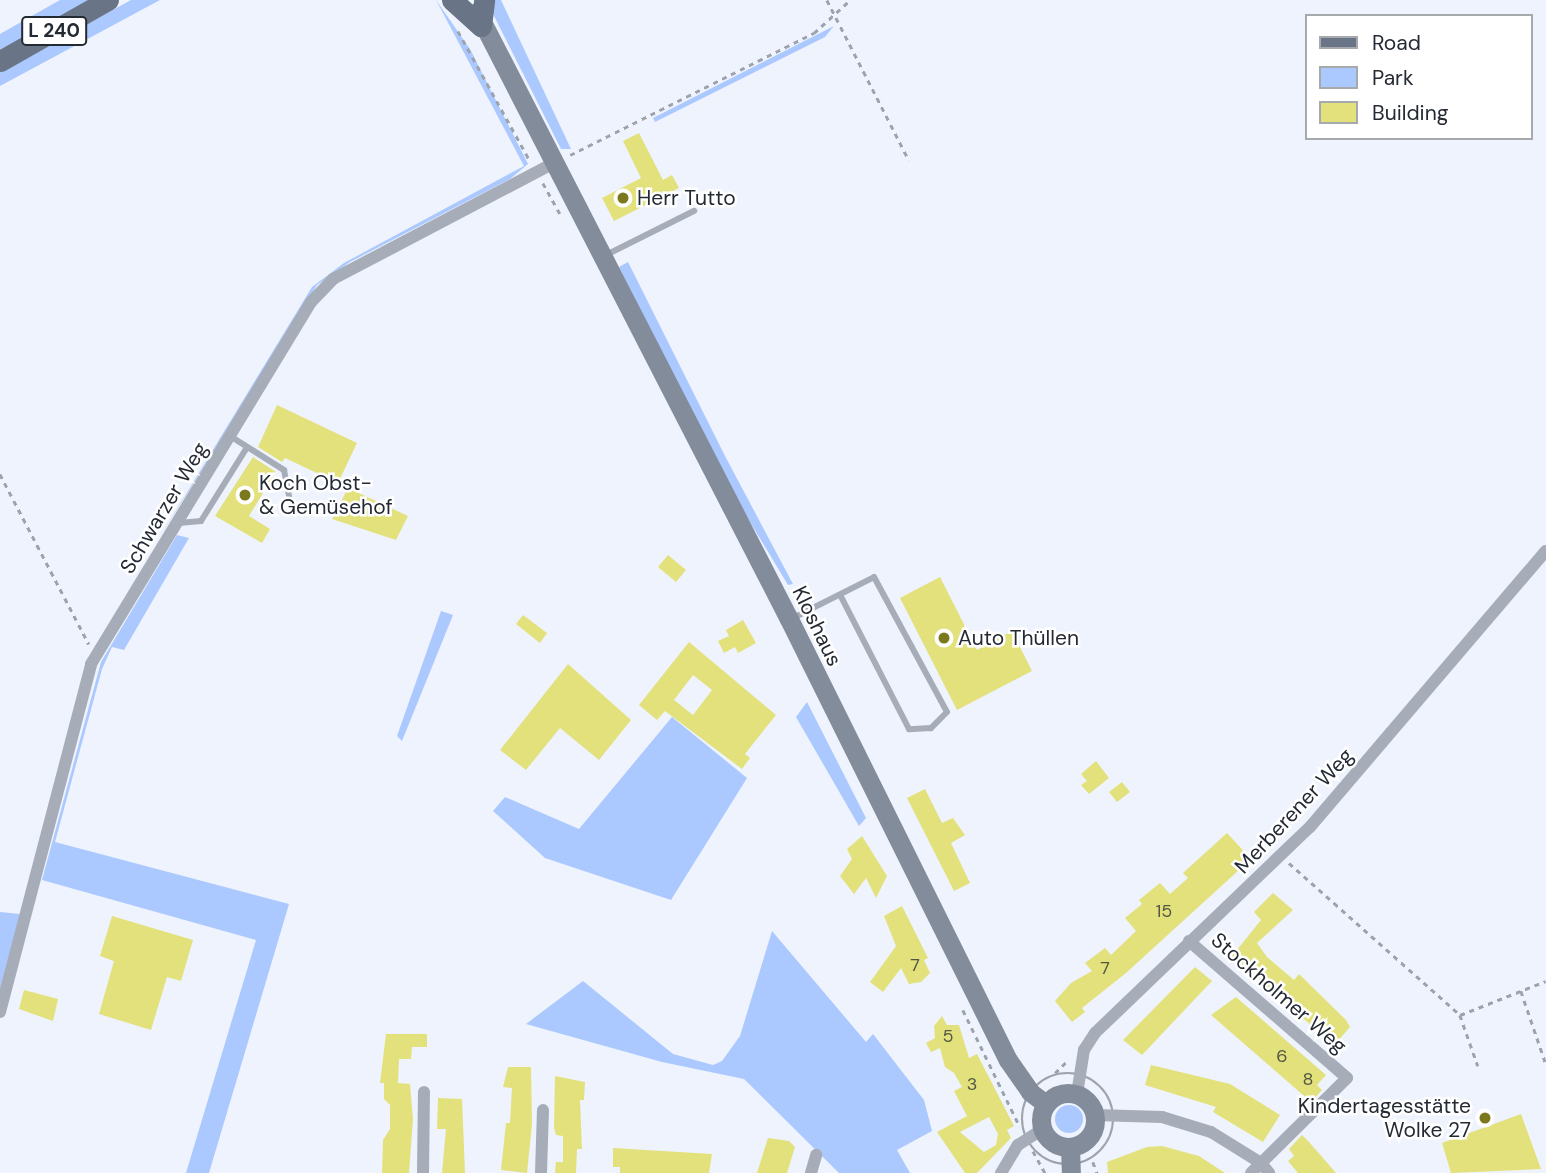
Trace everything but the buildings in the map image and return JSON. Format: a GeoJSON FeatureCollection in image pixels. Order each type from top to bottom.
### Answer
{"type":"FeatureCollection","features":[{"type":"Feature","properties":{"kind":"main road","name":"L 240"},"geometry":{"type":"LineString","coordinates":[[0,61],[108,0]]}},
{"type":"Feature","properties":{"kind":"main road"},"geometry":{"type":"LineString","coordinates":[[452,0],[481,26]]}},
{"type":"Feature","properties":{"kind":"main road"},"geometry":{"type":"LineString","coordinates":[[461,0],[481,26]]}},
{"type":"Feature","properties":{"kind":"main road"},"geometry":{"type":"LineString","coordinates":[[474,0],[481,26]]}},
{"type":"Feature","properties":{"kind":"main road"},"geometry":{"type":"LineString","coordinates":[[481,26],[484,0]]}},
{"type":"Feature","properties":{"kind":"main road","name":"Kloshaus"},"geometry":{"type":"LineString","coordinates":[[481,26],[544,168],[602,257],[789,619],[1008,1060],[1038,1098]]}},
{"type":"Feature","properties":{"kind":"main road"},"geometry":{"type":"LineString","coordinates":[[1077,1094],[1104,1114],[1070,1162],[1053,1142],[1034,1134],[1038,1098],[1077,1094]]}},
{"type":"Feature","properties":{"kind":"street","name":"Schwarzer Weg"},"geometry":{"type":"LineString","coordinates":[[0,1012],[91,664],[311,302],[332,279],[544,168]]}},
{"type":"Feature","properties":{"kind":"street","name":"Merberener Weg"},"geometry":{"type":"LineString","coordinates":[[1077,1094],[1084,1050],[1095,1033],[1281,856],[1546,551]]}},
{"type":"Feature","properties":{"kind":"street","name":"Stockholmer Weg"},"geometry":{"type":"LineString","coordinates":[[1189,941],[1347,1077],[1265,1168]]}},
{"type":"Feature","properties":{"kind":"street"},"geometry":{"type":"LineString","coordinates":[[423,1173],[424,1092]]}},
{"type":"Feature","properties":{"kind":"street"},"geometry":{"type":"LineString","coordinates":[[541,1173],[544,1110]]}},
{"type":"Feature","properties":{"kind":"street"},"geometry":{"type":"LineString","coordinates":[[1104,1114],[1162,1116],[1211,1132],[1265,1168]]}},
{"type":"Feature","properties":{"kind":"street"},"geometry":{"type":"LineString","coordinates":[[1001,1173],[1034,1134]]}},
{"type":"Feature","properties":{"kind":"street"},"geometry":{"type":"LineString","coordinates":[[811,1173],[816,1155]]}},
{"type":"Feature","properties":{"kind":"street"},"geometry":{"type":"LineString","coordinates":[[1251,1173],[1265,1168]]}},
{"type":"Feature","properties":{"kind":"lane"},"geometry":{"type":"LineString","coordinates":[[602,257],[694,211]]}},
{"type":"Feature","properties":{"kind":"lane"},"geometry":{"type":"LineString","coordinates":[[230,436],[246,449],[284,470],[289,496]]}},
{"type":"Feature","properties":{"kind":"lane"},"geometry":{"type":"LineString","coordinates":[[177,523],[201,521],[246,449]]}},
{"type":"Feature","properties":{"kind":"lane"},"geometry":{"type":"LineString","coordinates":[[789,619],[874,577],[947,712],[931,728],[909,729],[840,595]]}},
{"type":"Feature","properties":{"kind":"path"},"geometry":{"type":"LineString","coordinates":[[827,0],[909,160]]}},
{"type":"Feature","properties":{"kind":"path"},"geometry":{"type":"LineString","coordinates":[[544,168],[814,33],[850,0]]}},
{"type":"Feature","properties":{"kind":"path"},"geometry":{"type":"LineString","coordinates":[[453,22],[544,168],[567,225]]}},
{"type":"Feature","properties":{"kind":"path"},"geometry":{"type":"LineString","coordinates":[[0,474],[86,643],[100,650]]}},
{"type":"Feature","properties":{"kind":"path"},"geometry":{"type":"LineString","coordinates":[[1281,856],[1460,1014],[1478,1066]]}},
{"type":"Feature","properties":{"kind":"path"},"geometry":{"type":"LineString","coordinates":[[1460,1014],[1546,981]]}},
{"type":"Feature","properties":{"kind":"path"},"geometry":{"type":"LineString","coordinates":[[1521,990],[1546,1064]]}},
{"type":"Feature","properties":{"kind":"path"},"geometry":{"type":"LineString","coordinates":[[960,1004],[1047,1161],[1093,1162]]}},
{"type":"Feature","properties":{"kind":"path"},"geometry":{"type":"LineString","coordinates":[[1080,1073],[1103,1088],[1104,1114],[1112,1137],[1093,1162]]}},
{"type":"Feature","properties":{"kind":"path"},"geometry":{"type":"LineString","coordinates":[[1034,1134],[1045,1173]]}},
{"type":"Feature","properties":{"kind":"path"},"geometry":{"type":"LineString","coordinates":[[1093,1162],[1097,1173]]}},
{"type":"Feature","properties":{"kind":"green space"},"geometry":{"type":"Polygon","coordinates":[[[60,0],[92,0],[0,50],[0,34],[60,0]]]}},
{"type":"Feature","properties":{"kind":"green space"},"geometry":{"type":"Polygon","coordinates":[[[131,0],[160,0],[0,86],[0,72],[131,0]]]}},
{"type":"Feature","properties":{"kind":"green space"},"geometry":{"type":"Polygon","coordinates":[[[436,0],[470,49],[528,164],[510,179],[350,262],[317,285],[158,540],[312,287],[344,263],[524,166],[436,0]]]}},
{"type":"Feature","properties":{"kind":"green space"},"geometry":{"type":"Polygon","coordinates":[[[486,0],[501,0],[571,149],[561,149],[486,0]]]}},
{"type":"Feature","properties":{"kind":"green space"},"geometry":{"type":"Polygon","coordinates":[[[834,26],[825,37],[655,122],[653,118],[834,26]]]}},
{"type":"Feature","properties":{"kind":"green space"},"geometry":{"type":"Polygon","coordinates":[[[628,262],[725,456],[793,584],[788,585],[732,492],[619,267],[628,262]]]}},
{"type":"Feature","properties":{"kind":"green space"},"geometry":{"type":"Polygon","coordinates":[[[177,535],[189,538],[124,650],[112,647],[102,669],[55,842],[289,904],[209,1173],[186,1173],[256,940],[42,880],[101,662],[177,535]]]}},
{"type":"Feature","properties":{"kind":"green space"},"geometry":{"type":"Polygon","coordinates":[[[441,611],[453,615],[402,741],[397,736],[441,611]]]}},
{"type":"Feature","properties":{"kind":"green space"},"geometry":{"type":"Polygon","coordinates":[[[807,702],[866,818],[859,826],[796,717],[807,702]]]}},
{"type":"Feature","properties":{"kind":"green space"},"geometry":{"type":"Polygon","coordinates":[[[672,717],[747,778],[671,900],[545,858],[493,811],[505,797],[579,829],[672,717]]]}},
{"type":"Feature","properties":{"kind":"green space"},"geometry":{"type":"Polygon","coordinates":[[[0,912],[20,914],[0,989],[0,912]]]}},
{"type":"Feature","properties":{"kind":"green space"},"geometry":{"type":"Polygon","coordinates":[[[772,931],[866,1042],[873,1034],[924,1100],[932,1131],[897,1150],[910,1173],[839,1173],[744,1079],[662,1062],[526,1024],[583,981],[673,1054],[713,1065],[722,1061],[740,1036],[772,931]]]}},
{"type":"Feature","properties":{"kind":"green space"},"geometry":{"type":"Polygon","coordinates":[[[1069,1105],[1079,1109],[1083,1119],[1079,1129],[1069,1133],[1059,1129],[1055,1119],[1059,1109],[1069,1105]]]}},
{"type":"Feature","properties":{"kind":"place","name":"Herr Tutto"},"geometry":{"type":"Point","coordinates":[623,198]}},
{"type":"Feature","properties":{"kind":"place","name":"Koch Obst- & Gemüsehof"},"geometry":{"type":"Point","coordinates":[245,495]}},
{"type":"Feature","properties":{"kind":"place","name":"Auto Thüllen"},"geometry":{"type":"Point","coordinates":[944,638]}},
{"type":"Feature","properties":{"kind":"place","name":"Kindertagesstätte Wolke 27"},"geometry":{"type":"Point","coordinates":[1485,1118]}}]}
